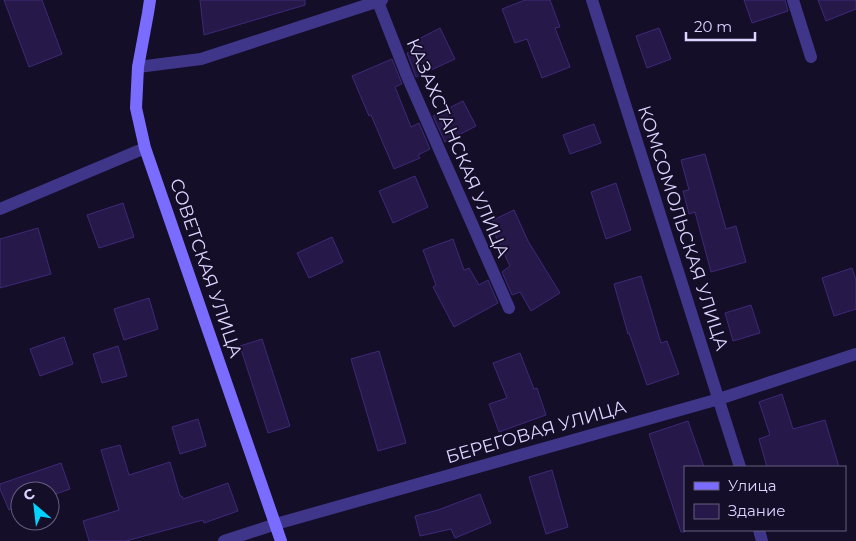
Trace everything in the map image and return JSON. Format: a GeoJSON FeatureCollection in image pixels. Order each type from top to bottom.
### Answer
{"type":"FeatureCollection","features":[{"type":"Feature","properties":{"kind":"main road","name":"СОВЕТСКАЯ УЛИЦА"},"geometry":{"type":"LineString","coordinates":[[150,0],[138,67],[136,108],[145,148],[282,541]]}},
{"type":"Feature","properties":{"kind":"street","name":"КОМСОМОЛЬСКАЯ УЛИЦА"},"geometry":{"type":"LineString","coordinates":[[592,0],[740,466]]}},
{"type":"Feature","properties":{"kind":"street"},"geometry":{"type":"LineString","coordinates":[[793,0],[811,58]]}},
{"type":"Feature","properties":{"kind":"street","name":"КАЗАХСТАНСКАЯ УЛИЦА"},"geometry":{"type":"LineString","coordinates":[[138,67],[201,59],[380,1],[407,76],[509,308]]}},
{"type":"Feature","properties":{"kind":"street"},"geometry":{"type":"LineString","coordinates":[[0,209],[145,148]]}},
{"type":"Feature","properties":{"kind":"street","name":"БЕРЕГОВАЯ УЛИЦА"},"geometry":{"type":"LineString","coordinates":[[224,541],[276,524],[719,399],[856,354]]}},
{"type":"Feature","properties":{"kind":"building"},"geometry":{"type":"Polygon","coordinates":[[[4,0],[42,0],[62,54],[29,67],[4,0]]]}},
{"type":"Feature","properties":{"kind":"building"},"geometry":{"type":"Polygon","coordinates":[[[200,0],[305,0],[305,5],[204,35],[200,0]]]}},
{"type":"Feature","properties":{"kind":"building"},"geometry":{"type":"Polygon","coordinates":[[[525,0],[550,0],[560,27],[555,28],[570,67],[542,78],[527,39],[515,43],[502,9],[525,0]]]}},
{"type":"Feature","properties":{"kind":"building"},"geometry":{"type":"Polygon","coordinates":[[[744,0],[785,0],[788,11],[752,23],[744,0]]]}},
{"type":"Feature","properties":{"kind":"building"},"geometry":{"type":"Polygon","coordinates":[[[818,0],[856,0],[856,9],[826,21],[818,0]]]}},
{"type":"Feature","properties":{"kind":"building"},"geometry":{"type":"Polygon","coordinates":[[[440,28],[455,59],[416,77],[407,53],[413,51],[409,44],[440,28]]]}},
{"type":"Feature","properties":{"kind":"building"},"geometry":{"type":"Polygon","coordinates":[[[659,28],[671,59],[647,68],[636,36],[659,28]]]}},
{"type":"Feature","properties":{"kind":"building"},"geometry":{"type":"Polygon","coordinates":[[[392,59],[402,84],[395,87],[411,127],[419,123],[430,149],[418,155],[420,158],[394,169],[352,76],[392,59]]]}},
{"type":"Feature","properties":{"kind":"building"},"geometry":{"type":"Polygon","coordinates":[[[463,101],[476,126],[445,142],[433,116],[463,101]]]}},
{"type":"Feature","properties":{"kind":"building"},"geometry":{"type":"Polygon","coordinates":[[[594,124],[601,143],[570,154],[563,135],[594,124]]]}},
{"type":"Feature","properties":{"kind":"building"},"geometry":{"type":"Polygon","coordinates":[[[705,154],[726,229],[736,226],[746,262],[711,272],[695,212],[689,214],[683,191],[689,190],[681,160],[705,154]]]}},
{"type":"Feature","properties":{"kind":"building"},"geometry":{"type":"Polygon","coordinates":[[[415,176],[428,207],[393,223],[379,191],[415,176]]]}},
{"type":"Feature","properties":{"kind":"building"},"geometry":{"type":"Polygon","coordinates":[[[616,183],[631,230],[606,239],[591,192],[616,183]]]}},
{"type":"Feature","properties":{"kind":"building"},"geometry":{"type":"Polygon","coordinates":[[[123,203],[134,237],[99,248],[87,215],[123,203]]]}},
{"type":"Feature","properties":{"kind":"building"},"geometry":{"type":"Polygon","coordinates":[[[514,210],[528,241],[560,293],[531,311],[520,292],[512,295],[502,272],[510,266],[489,222],[514,210]]]}},
{"type":"Feature","properties":{"kind":"building"},"geometry":{"type":"Polygon","coordinates":[[[38,228],[51,274],[0,288],[0,239],[38,228]]]}},
{"type":"Feature","properties":{"kind":"building"},"geometry":{"type":"Polygon","coordinates":[[[332,237],[343,262],[309,278],[297,253],[332,237]]]}},
{"type":"Feature","properties":{"kind":"building"},"geometry":{"type":"Polygon","coordinates":[[[453,239],[464,270],[469,268],[479,285],[488,280],[498,303],[454,327],[433,287],[436,285],[423,250],[453,239]]]}},
{"type":"Feature","properties":{"kind":"building"},"geometry":{"type":"Polygon","coordinates":[[[852,268],[856,280],[856,309],[834,316],[822,278],[852,268]]]}},
{"type":"Feature","properties":{"kind":"building"},"geometry":{"type":"Polygon","coordinates":[[[641,276],[661,343],[667,341],[679,374],[647,385],[628,334],[614,284],[641,276]]]}},
{"type":"Feature","properties":{"kind":"building"},"geometry":{"type":"Polygon","coordinates":[[[149,298],[158,329],[124,340],[114,309],[149,298]]]}},
{"type":"Feature","properties":{"kind":"building"},"geometry":{"type":"Polygon","coordinates":[[[751,305],[760,333],[733,341],[725,313],[751,305]]]}},
{"type":"Feature","properties":{"kind":"building"},"geometry":{"type":"Polygon","coordinates":[[[64,337],[73,364],[40,376],[30,349],[64,337]]]}},
{"type":"Feature","properties":{"kind":"building"},"geometry":{"type":"Polygon","coordinates":[[[262,339],[290,426],[268,433],[240,346],[262,339]]]}},
{"type":"Feature","properties":{"kind":"building"},"geometry":{"type":"Polygon","coordinates":[[[118,346],[127,376],[102,383],[93,354],[118,346]]]}},
{"type":"Feature","properties":{"kind":"building"},"geometry":{"type":"Polygon","coordinates":[[[379,351],[406,443],[378,451],[351,359],[379,351]]]}},
{"type":"Feature","properties":{"kind":"building"},"geometry":{"type":"Polygon","coordinates":[[[520,353],[534,389],[537,388],[546,415],[499,432],[489,404],[507,398],[493,363],[520,353]]]}},
{"type":"Feature","properties":{"kind":"building"},"geometry":{"type":"Polygon","coordinates":[[[782,394],[793,429],[825,420],[839,466],[767,466],[759,439],[770,435],[759,402],[782,394]]]}},
{"type":"Feature","properties":{"kind":"building"},"geometry":{"type":"Polygon","coordinates":[[[198,419],[206,446],[180,454],[172,427],[198,419]]]}},
{"type":"Feature","properties":{"kind":"building"},"geometry":{"type":"Polygon","coordinates":[[[688,421],[704,466],[684,466],[685,532],[681,532],[649,434],[688,421]]]}},
{"type":"Feature","properties":{"kind":"building"},"geometry":{"type":"Polygon","coordinates":[[[120,445],[129,475],[170,462],[180,496],[183,499],[228,483],[238,511],[204,523],[203,520],[126,541],[89,541],[83,521],[119,510],[101,450],[120,445]]]}},
{"type":"Feature","properties":{"kind":"building"},"geometry":{"type":"Polygon","coordinates":[[[61,463],[70,489],[60,492],[60,481],[10,481],[9,510],[0,489],[0,484],[61,463]]]}},
{"type":"Feature","properties":{"kind":"building"},"geometry":{"type":"Polygon","coordinates":[[[552,470],[568,527],[546,534],[529,477],[552,470]]]}},
{"type":"Feature","properties":{"kind":"building"},"geometry":{"type":"Polygon","coordinates":[[[480,494],[491,523],[455,538],[451,529],[420,536],[415,516],[438,510],[480,494]]]}}]}
